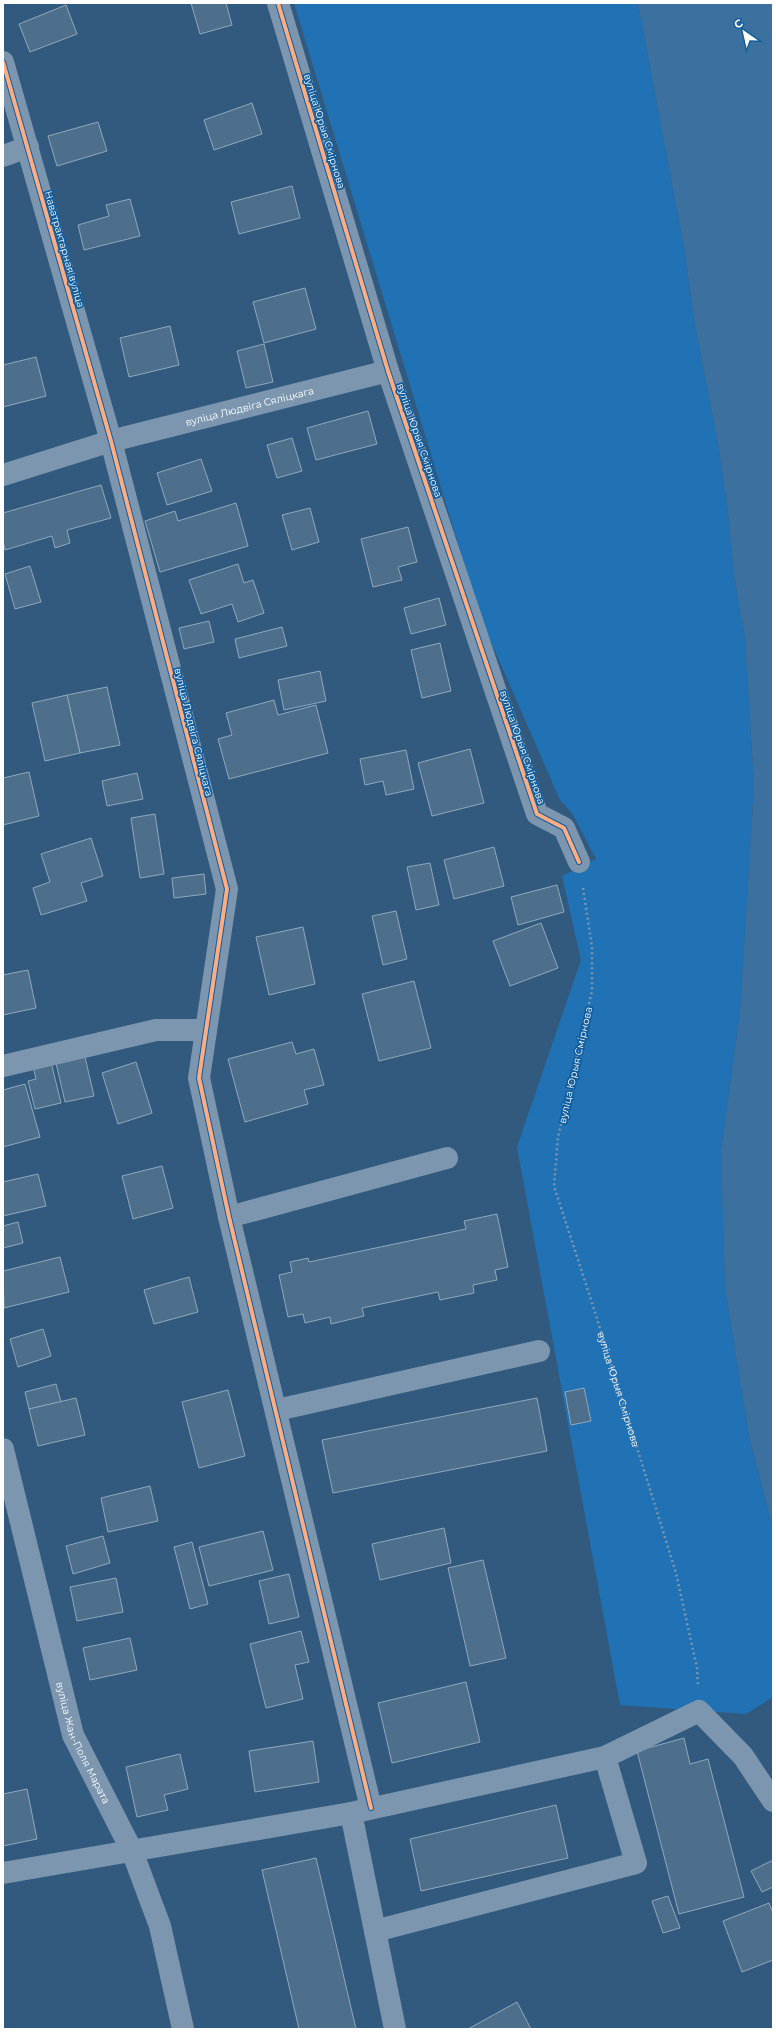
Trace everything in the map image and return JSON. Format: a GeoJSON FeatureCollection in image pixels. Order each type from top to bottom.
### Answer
{"type":"FeatureCollection","features":[{"type":"Feature","properties":{"kind":"street","name":"вуліца Юрыя Смірнова"},"geometry":{"type":"LineString","coordinates":[[278,3],[388,371],[537,814],[564,828],[579,862]]}},
{"type":"Feature","properties":{"kind":"street","name":"Наватрактарная вуліца"},"geometry":{"type":"LineString","coordinates":[[3,62],[111,441]]}},
{"type":"Feature","properties":{"kind":"street"},"geometry":{"type":"LineString","coordinates":[[3,156],[28,147]]}},
{"type":"Feature","properties":{"kind":"street","name":"вуліца Людвіга Сяліцкага"},"geometry":{"type":"LineString","coordinates":[[3,475],[111,441],[388,371]]}},
{"type":"Feature","properties":{"kind":"street","name":"вуліца Людвіга Сяліцкага"},"geometry":{"type":"LineString","coordinates":[[111,441],[226,889],[198,1078],[229,1217],[277,1410],[361,1811],[375,1931],[395,2029]]}},
{"type":"Feature","properties":{"kind":"street"},"geometry":{"type":"LineString","coordinates":[[3,1066],[156,1030],[206,1030]]}},
{"type":"Feature","properties":{"kind":"street"},"geometry":{"type":"LineString","coordinates":[[229,1217],[447,1158]]}},
{"type":"Feature","properties":{"kind":"street"},"geometry":{"type":"LineString","coordinates":[[277,1410],[539,1351]]}},
{"type":"Feature","properties":{"kind":"street","name":"вуліца Жан-Поля Марата"},"geometry":{"type":"LineString","coordinates":[[3,1449],[73,1735],[132,1851],[160,1926],[183,2029]]}},
{"type":"Feature","properties":{"kind":"street"},"geometry":{"type":"LineString","coordinates":[[3,1873],[361,1811],[605,1757],[699,1712],[743,1756],[773,1802]]}},
{"type":"Feature","properties":{"kind":"street"},"geometry":{"type":"LineString","coordinates":[[375,1931],[636,1863],[605,1757]]}},
{"type":"Feature","properties":{"kind":"shaded area"},"geometry":{"type":"Polygon","coordinates":[[[294,3],[638,3],[685,253],[694,320],[718,443],[727,504],[734,575],[745,638],[754,786],[740,1013],[721,1150],[725,1288],[749,1436],[773,1529],[773,1697],[746,1714],[620,1705],[517,1147],[581,960],[562,876],[596,859],[572,813],[560,800],[481,619],[294,3]]]}},
{"type":"Feature","properties":{"kind":"shaded area"},"geometry":{"type":"Polygon","coordinates":[[[638,3],[773,3],[773,1529],[749,1436],[725,1288],[721,1150],[740,1013],[754,786],[745,638],[734,575],[727,504],[718,443],[694,320],[685,253],[638,3]]]}},
{"type":"Feature","properties":{"kind":"building"},"geometry":{"type":"Polygon","coordinates":[[[191,3],[226,3],[232,25],[200,34],[191,3]]]}},
{"type":"Feature","properties":{"kind":"building"},"geometry":{"type":"Polygon","coordinates":[[[66,5],[77,34],[30,52],[19,24],[66,5]]]}},
{"type":"Feature","properties":{"kind":"building"},"geometry":{"type":"Polygon","coordinates":[[[252,103],[262,134],[214,150],[204,120],[252,103]]]}},
{"type":"Feature","properties":{"kind":"building"},"geometry":{"type":"Polygon","coordinates":[[[98,122],[107,151],[57,166],[48,136],[98,122]]]}},
{"type":"Feature","properties":{"kind":"building"},"geometry":{"type":"Polygon","coordinates":[[[292,186],[300,218],[239,234],[231,202],[292,186]]]}},
{"type":"Feature","properties":{"kind":"building"},"geometry":{"type":"Polygon","coordinates":[[[130,199],[140,236],[84,250],[78,225],[109,216],[106,205],[130,199]]]}},
{"type":"Feature","properties":{"kind":"building"},"geometry":{"type":"Polygon","coordinates":[[[305,288],[316,329],[264,343],[253,302],[305,288]]]}},
{"type":"Feature","properties":{"kind":"building"},"geometry":{"type":"Polygon","coordinates":[[[170,326],[179,365],[129,377],[120,338],[170,326]]]}},
{"type":"Feature","properties":{"kind":"building"},"geometry":{"type":"Polygon","coordinates":[[[264,344],[273,382],[246,388],[237,351],[264,344]]]}},
{"type":"Feature","properties":{"kind":"building"},"geometry":{"type":"Polygon","coordinates":[[[36,357],[46,396],[3,407],[3,365],[36,357]]]}},
{"type":"Feature","properties":{"kind":"building"},"geometry":{"type":"Polygon","coordinates":[[[368,411],[377,444],[316,460],[307,428],[368,411]]]}},
{"type":"Feature","properties":{"kind":"building"},"geometry":{"type":"Polygon","coordinates":[[[292,438],[302,471],[277,478],[267,445],[292,438]]]}},
{"type":"Feature","properties":{"kind":"building"},"geometry":{"type":"Polygon","coordinates":[[[201,459],[212,491],[167,505],[157,473],[201,459]]]}},
{"type":"Feature","properties":{"kind":"building"},"geometry":{"type":"Polygon","coordinates":[[[101,485],[111,518],[67,530],[70,543],[55,548],[52,536],[5,550],[3,541],[3,513],[101,485]]]}},
{"type":"Feature","properties":{"kind":"building"},"geometry":{"type":"Polygon","coordinates":[[[236,503],[248,546],[160,572],[145,521],[175,511],[178,521],[236,503]]]}},
{"type":"Feature","properties":{"kind":"building"},"geometry":{"type":"Polygon","coordinates":[[[310,508],[319,542],[292,550],[282,515],[310,508]]]}},
{"type":"Feature","properties":{"kind":"building"},"geometry":{"type":"Polygon","coordinates":[[[408,527],[417,562],[398,567],[402,580],[373,587],[361,539],[408,527]]]}},
{"type":"Feature","properties":{"kind":"building"},"geometry":{"type":"Polygon","coordinates":[[[238,564],[244,583],[253,580],[264,613],[238,622],[232,604],[201,614],[189,580],[238,564]]]}},
{"type":"Feature","properties":{"kind":"building"},"geometry":{"type":"Polygon","coordinates":[[[30,566],[41,602],[15,609],[5,574],[30,566]]]}},
{"type":"Feature","properties":{"kind":"building"},"geometry":{"type":"Polygon","coordinates":[[[439,598],[446,625],[411,634],[404,608],[439,598]]]}},
{"type":"Feature","properties":{"kind":"building"},"geometry":{"type":"Polygon","coordinates":[[[209,621],[214,642],[184,649],[179,628],[209,621]]]}},
{"type":"Feature","properties":{"kind":"building"},"geometry":{"type":"Polygon","coordinates":[[[282,627],[287,646],[239,658],[235,639],[282,627]]]}},
{"type":"Feature","properties":{"kind":"building"},"geometry":{"type":"Polygon","coordinates":[[[440,643],[451,691],[422,698],[411,650],[440,643]]]}},
{"type":"Feature","properties":{"kind":"building"},"geometry":{"type":"Polygon","coordinates":[[[320,671],[326,701],[284,710],[278,680],[320,671]]]}},
{"type":"Feature","properties":{"kind":"building"},"geometry":{"type":"Polygon","coordinates":[[[107,687],[120,745],[80,753],[67,695],[107,687]]]}},
{"type":"Feature","properties":{"kind":"building"},"geometry":{"type":"Polygon","coordinates":[[[67,695],[80,753],[45,761],[32,703],[67,695]]]}},
{"type":"Feature","properties":{"kind":"building"},"geometry":{"type":"Polygon","coordinates":[[[274,700],[278,715],[316,705],[328,753],[229,779],[218,739],[232,735],[226,713],[274,700]]]}},
{"type":"Feature","properties":{"kind":"building"},"geometry":{"type":"Polygon","coordinates":[[[470,749],[484,803],[432,816],[418,763],[470,749]]]}},
{"type":"Feature","properties":{"kind":"building"},"geometry":{"type":"Polygon","coordinates":[[[406,750],[414,789],[386,795],[383,781],[365,785],[360,759],[406,750]]]}},
{"type":"Feature","properties":{"kind":"building"},"geometry":{"type":"Polygon","coordinates":[[[29,772],[39,816],[3,825],[3,778],[29,772]]]}},
{"type":"Feature","properties":{"kind":"building"},"geometry":{"type":"Polygon","coordinates":[[[137,773],[143,799],[107,806],[102,781],[137,773]]]}},
{"type":"Feature","properties":{"kind":"building"},"geometry":{"type":"Polygon","coordinates":[[[155,814],[164,874],[140,878],[131,818],[155,814]]]}},
{"type":"Feature","properties":{"kind":"building"},"geometry":{"type":"Polygon","coordinates":[[[91,838],[103,876],[81,883],[87,901],[41,915],[33,888],[50,882],[41,854],[91,838]]]}},
{"type":"Feature","properties":{"kind":"building"},"geometry":{"type":"Polygon","coordinates":[[[494,847],[504,886],[454,899],[444,860],[494,847]]]}},
{"type":"Feature","properties":{"kind":"building"},"geometry":{"type":"Polygon","coordinates":[[[430,863],[439,905],[416,910],[407,867],[430,863]]]}},
{"type":"Feature","properties":{"kind":"building"},"geometry":{"type":"Polygon","coordinates":[[[204,874],[206,894],[174,898],[172,878],[204,874]]]}},
{"type":"Feature","properties":{"kind":"building"},"geometry":{"type":"Polygon","coordinates":[[[557,885],[564,912],[518,925],[511,897],[557,885]]]}},
{"type":"Feature","properties":{"kind":"building"},"geometry":{"type":"Polygon","coordinates":[[[396,911],[407,959],[383,965],[372,916],[396,911]]]}},
{"type":"Feature","properties":{"kind":"building"},"geometry":{"type":"Polygon","coordinates":[[[541,923],[558,968],[510,986],[493,941],[541,923]]]}},
{"type":"Feature","properties":{"kind":"building"},"geometry":{"type":"Polygon","coordinates":[[[303,927],[315,984],[269,995],[256,937],[303,927]]]}},
{"type":"Feature","properties":{"kind":"building"},"geometry":{"type":"Polygon","coordinates":[[[28,970],[36,1008],[3,1015],[3,975],[28,970]]]}},
{"type":"Feature","properties":{"kind":"building"},"geometry":{"type":"Polygon","coordinates":[[[414,981],[431,1048],[379,1061],[362,994],[414,981]]]}},
{"type":"Feature","properties":{"kind":"building"},"geometry":{"type":"Polygon","coordinates":[[[292,1042],[296,1054],[314,1049],[324,1085],[304,1090],[308,1104],[245,1122],[228,1059],[292,1042]]]}},
{"type":"Feature","properties":{"kind":"building"},"geometry":{"type":"Polygon","coordinates":[[[85,1057],[94,1096],[65,1102],[56,1063],[85,1057]]]}},
{"type":"Feature","properties":{"kind":"building"},"geometry":{"type":"Polygon","coordinates":[[[51,1062],[61,1103],[35,1109],[28,1081],[36,1079],[33,1066],[51,1062]]]}},
{"type":"Feature","properties":{"kind":"building"},"geometry":{"type":"Polygon","coordinates":[[[136,1062],[152,1113],[118,1124],[102,1073],[136,1062]]]}},
{"type":"Feature","properties":{"kind":"building"},"geometry":{"type":"Polygon","coordinates":[[[25,1084],[40,1137],[3,1147],[3,1090],[25,1084]]]}},
{"type":"Feature","properties":{"kind":"building"},"geometry":{"type":"Polygon","coordinates":[[[162,1166],[173,1208],[133,1219],[122,1176],[162,1166]]]}},
{"type":"Feature","properties":{"kind":"building"},"geometry":{"type":"Polygon","coordinates":[[[38,1174],[46,1206],[3,1216],[3,1182],[38,1174]]]}},
{"type":"Feature","properties":{"kind":"building"},"geometry":{"type":"Polygon","coordinates":[[[497,1214],[508,1267],[495,1270],[497,1280],[473,1285],[474,1293],[440,1300],[438,1292],[362,1308],[364,1316],[331,1324],[330,1317],[305,1323],[303,1314],[288,1317],[279,1275],[292,1272],[290,1262],[308,1258],[309,1262],[466,1229],[464,1221],[497,1214]]]}},
{"type":"Feature","properties":{"kind":"building"},"geometry":{"type":"Polygon","coordinates":[[[18,1222],[23,1243],[3,1248],[3,1226],[18,1222]]]}},
{"type":"Feature","properties":{"kind":"building"},"geometry":{"type":"Polygon","coordinates":[[[60,1257],[69,1292],[4,1308],[3,1271],[60,1257]]]}},
{"type":"Feature","properties":{"kind":"building"},"geometry":{"type":"Polygon","coordinates":[[[189,1277],[198,1312],[154,1324],[144,1290],[189,1277]]]}},
{"type":"Feature","properties":{"kind":"building"},"geometry":{"type":"Polygon","coordinates":[[[43,1329],[51,1356],[18,1367],[10,1339],[43,1329]]]}},
{"type":"Feature","properties":{"kind":"building"},"geometry":{"type":"Polygon","coordinates":[[[56,1384],[61,1402],[29,1409],[25,1392],[56,1384]]]}},
{"type":"Feature","properties":{"kind":"building"},"geometry":{"type":"Polygon","coordinates":[[[584,1388],[591,1421],[571,1425],[565,1392],[584,1388]]]}},
{"type":"Feature","properties":{"kind":"building"},"geometry":{"type":"Polygon","coordinates":[[[228,1390],[245,1456],[199,1468],[182,1402],[228,1390]]]}},
{"type":"Feature","properties":{"kind":"building"},"geometry":{"type":"Polygon","coordinates":[[[76,1398],[85,1435],[38,1446],[29,1409],[76,1398]]]}},
{"type":"Feature","properties":{"kind":"building"},"geometry":{"type":"Polygon","coordinates":[[[537,1398],[547,1451],[333,1493],[322,1440],[537,1398]]]}},
{"type":"Feature","properties":{"kind":"building"},"geometry":{"type":"Polygon","coordinates":[[[150,1486],[158,1521],[108,1532],[101,1498],[150,1486]]]}},
{"type":"Feature","properties":{"kind":"building"},"geometry":{"type":"Polygon","coordinates":[[[444,1528],[451,1563],[380,1580],[372,1544],[444,1528]]]}},
{"type":"Feature","properties":{"kind":"building"},"geometry":{"type":"Polygon","coordinates":[[[263,1531],[273,1570],[209,1586],[199,1547],[263,1531]]]}},
{"type":"Feature","properties":{"kind":"building"},"geometry":{"type":"Polygon","coordinates":[[[103,1536],[110,1563],[73,1574],[66,1546],[103,1536]]]}},
{"type":"Feature","properties":{"kind":"building"},"geometry":{"type":"Polygon","coordinates":[[[192,1542],[208,1604],[190,1609],[174,1547],[192,1542]]]}},
{"type":"Feature","properties":{"kind":"building"},"geometry":{"type":"Polygon","coordinates":[[[483,1560],[506,1658],[470,1666],[448,1568],[483,1560]]]}},
{"type":"Feature","properties":{"kind":"building"},"geometry":{"type":"Polygon","coordinates":[[[289,1574],[299,1617],[269,1624],[259,1581],[289,1574]]]}},
{"type":"Feature","properties":{"kind":"building"},"geometry":{"type":"Polygon","coordinates":[[[116,1578],[123,1612],[77,1621],[70,1587],[116,1578]]]}},
{"type":"Feature","properties":{"kind":"building"},"geometry":{"type":"Polygon","coordinates":[[[301,1631],[309,1662],[295,1665],[303,1699],[266,1708],[250,1644],[301,1631]]]}},
{"type":"Feature","properties":{"kind":"building"},"geometry":{"type":"Polygon","coordinates":[[[130,1638],[137,1670],[90,1680],[83,1648],[130,1638]]]}},
{"type":"Feature","properties":{"kind":"building"},"geometry":{"type":"Polygon","coordinates":[[[466,1682],[480,1742],[392,1763],[378,1703],[466,1682]]]}},
{"type":"Feature","properties":{"kind":"building"},"geometry":{"type":"Polygon","coordinates":[[[684,1738],[690,1764],[708,1759],[744,1897],[679,1914],[637,1751],[684,1738]]]}},
{"type":"Feature","properties":{"kind":"building"},"geometry":{"type":"Polygon","coordinates":[[[313,1741],[319,1782],[255,1792],[249,1751],[313,1741]]]}},
{"type":"Feature","properties":{"kind":"building"},"geometry":{"type":"Polygon","coordinates":[[[180,1754],[188,1789],[164,1795],[168,1810],[137,1817],[126,1767],[180,1754]]]}},
{"type":"Feature","properties":{"kind":"building"},"geometry":{"type":"Polygon","coordinates":[[[27,1789],[37,1839],[3,1846],[3,1794],[27,1789]]]}},
{"type":"Feature","properties":{"kind":"building"},"geometry":{"type":"Polygon","coordinates":[[[556,1805],[568,1858],[421,1891],[410,1839],[556,1805]]]}},
{"type":"Feature","properties":{"kind":"building"},"geometry":{"type":"Polygon","coordinates":[[[316,1858],[356,2029],[299,2029],[262,1870],[316,1858]]]}},
{"type":"Feature","properties":{"kind":"building"},"geometry":{"type":"Polygon","coordinates":[[[773,1860],[773,1887],[762,1892],[751,1871],[773,1860]]]}},
{"type":"Feature","properties":{"kind":"building"},"geometry":{"type":"Polygon","coordinates":[[[668,1896],[680,1928],[663,1933],[652,1901],[668,1896]]]}},
{"type":"Feature","properties":{"kind":"building"},"geometry":{"type":"Polygon","coordinates":[[[769,1903],[773,1913],[773,1960],[742,1972],[723,1921],[769,1903]]]}},
{"type":"Feature","properties":{"kind":"building"},"geometry":{"type":"Polygon","coordinates":[[[517,2002],[531,2029],[468,2029],[517,2002]]]}},
{"type":"Feature","properties":{"kind":"cycle path"},"geometry":{"type":"LineString","coordinates":[[278,3],[388,371],[537,814],[564,828],[579,862]]}},
{"type":"Feature","properties":{"kind":"cycle path"},"geometry":{"type":"LineString","coordinates":[[3,62],[111,441],[227,889],[199,1078],[229,1217],[371,1808]]}}]}
